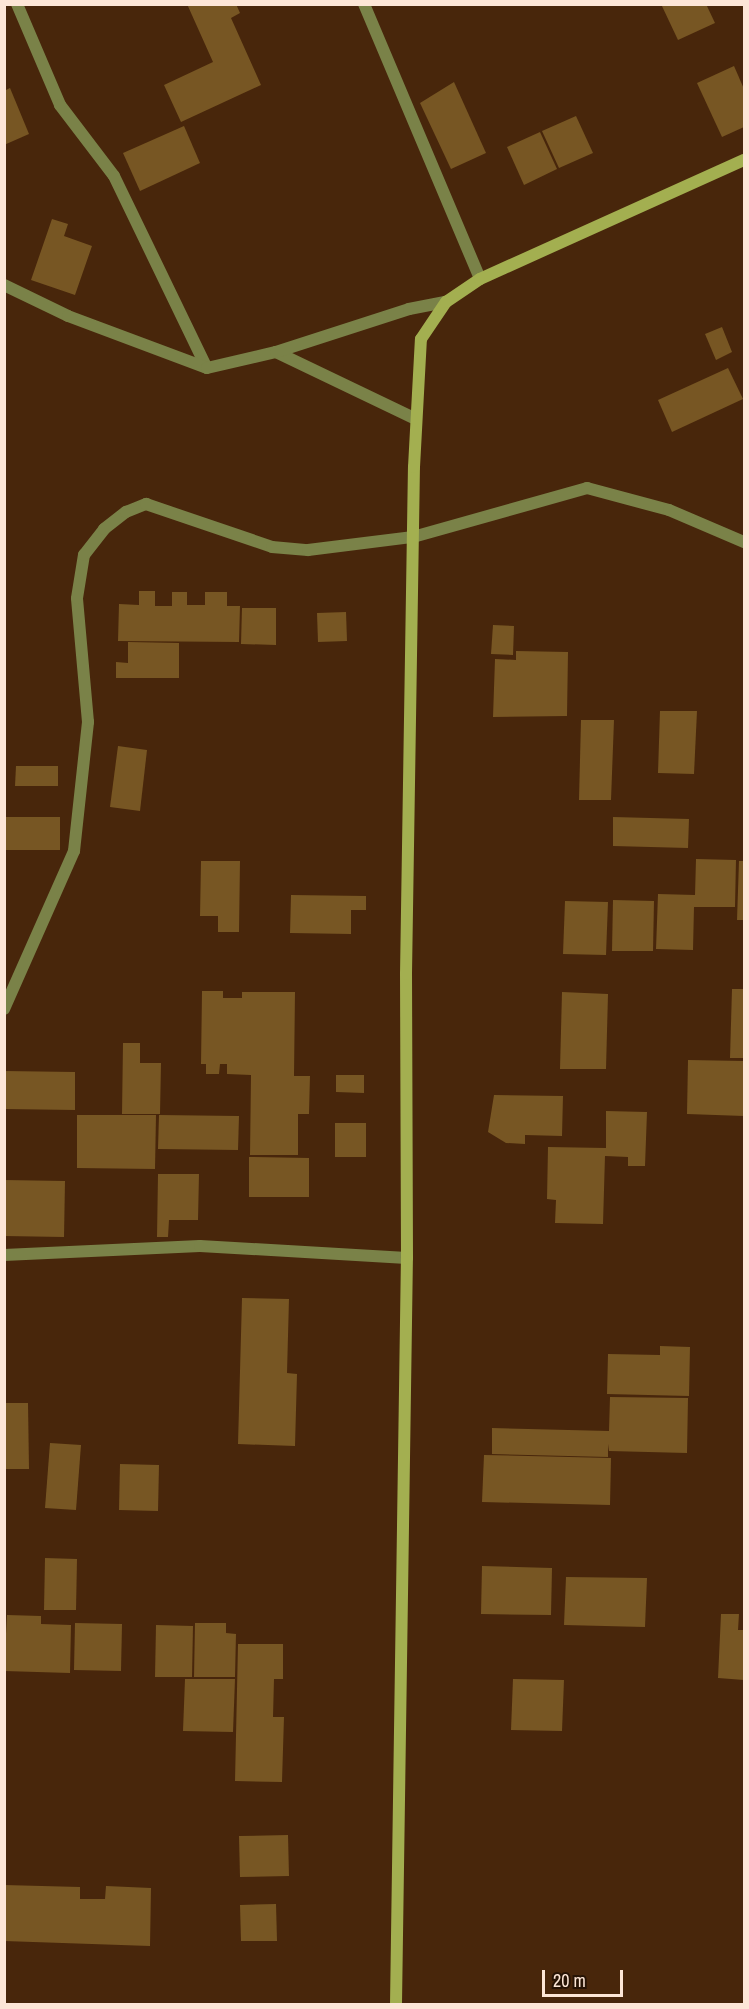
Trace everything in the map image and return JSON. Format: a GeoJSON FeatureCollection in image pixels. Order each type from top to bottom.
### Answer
{"type":"FeatureCollection","features":[{"type":"Feature","properties":{"kind":"street"},"geometry":{"type":"LineString","coordinates":[[17,4],[60,105],[119,186],[207,368]]}},
{"type":"Feature","properties":{"kind":"street"},"geometry":{"type":"LineString","coordinates":[[364,4],[480,279]]}},
{"type":"Feature","properties":{"kind":"street"},"geometry":{"type":"LineString","coordinates":[[396,2004],[407,1258],[406,974],[413,537],[421,339],[446,302],[480,279],[744,160]]}},
{"type":"Feature","properties":{"kind":"street"},"geometry":{"type":"LineString","coordinates":[[4,285],[68,316],[207,368],[276,352],[409,309],[446,302]]}},
{"type":"Feature","properties":{"kind":"street"},"geometry":{"type":"LineString","coordinates":[[276,352],[416,419]]}},
{"type":"Feature","properties":{"kind":"street"},"geometry":{"type":"LineString","coordinates":[[4,1009],[74,851],[88,722],[77,598],[84,555],[104,529],[126,512],[146,504],[272,547],[308,550],[413,537],[587,488],[669,510],[744,542]]}},
{"type":"Feature","properties":{"kind":"street"},"geometry":{"type":"LineString","coordinates":[[4,1255],[200,1246],[407,1258]]}},
{"type":"Feature","properties":{"kind":"building"},"geometry":{"type":"Polygon","coordinates":[[[187,4],[236,4],[240,13],[231,18],[261,85],[181,122],[164,85],[213,62],[187,4]]]}},
{"type":"Feature","properties":{"kind":"building"},"geometry":{"type":"Polygon","coordinates":[[[661,4],[706,4],[715,23],[678,40],[661,4]]]}},
{"type":"Feature","properties":{"kind":"building"},"geometry":{"type":"Polygon","coordinates":[[[734,66],[744,89],[744,127],[722,137],[697,83],[734,66]]]}},
{"type":"Feature","properties":{"kind":"building"},"geometry":{"type":"Polygon","coordinates":[[[454,82],[486,153],[451,169],[420,103],[454,82]]]}},
{"type":"Feature","properties":{"kind":"building"},"geometry":{"type":"Polygon","coordinates":[[[10,88],[29,134],[4,145],[4,91],[10,88]]]}},
{"type":"Feature","properties":{"kind":"building"},"geometry":{"type":"Polygon","coordinates":[[[576,116],[593,153],[559,168],[542,131],[576,116]]]}},
{"type":"Feature","properties":{"kind":"building"},"geometry":{"type":"Polygon","coordinates":[[[184,126],[200,163],[140,191],[123,153],[184,126]]]}},
{"type":"Feature","properties":{"kind":"building"},"geometry":{"type":"Polygon","coordinates":[[[540,132],[557,169],[524,185],[507,147],[540,132]]]}},
{"type":"Feature","properties":{"kind":"building"},"geometry":{"type":"Polygon","coordinates":[[[52,219],[68,224],[64,236],[92,246],[75,295],[31,280],[52,219]]]}},
{"type":"Feature","properties":{"kind":"building"},"geometry":{"type":"Polygon","coordinates":[[[722,327],[732,352],[716,360],[705,334],[722,327]]]}},
{"type":"Feature","properties":{"kind":"building"},"geometry":{"type":"Polygon","coordinates":[[[728,368],[743,399],[672,432],[658,400],[728,368]]]}},
{"type":"Feature","properties":{"kind":"building"},"geometry":{"type":"Polygon","coordinates":[[[139,591],[155,591],[155,606],[172,606],[172,592],[187,592],[187,605],[205,605],[205,592],[227,592],[227,606],[240,606],[239,642],[118,641],[119,604],[139,605],[139,591]]]}},
{"type":"Feature","properties":{"kind":"building"},"geometry":{"type":"Polygon","coordinates":[[[242,608],[276,608],[276,645],[241,644],[242,608]]]}},
{"type":"Feature","properties":{"kind":"building"},"geometry":{"type":"Polygon","coordinates":[[[346,612],[347,641],[318,642],[317,613],[346,612]]]}},
{"type":"Feature","properties":{"kind":"building"},"geometry":{"type":"Polygon","coordinates":[[[493,625],[514,626],[513,655],[491,654],[493,625]]]}},
{"type":"Feature","properties":{"kind":"building"},"geometry":{"type":"Polygon","coordinates":[[[128,642],[179,643],[179,678],[116,678],[116,662],[128,663],[128,642]]]}},
{"type":"Feature","properties":{"kind":"building"},"geometry":{"type":"Polygon","coordinates":[[[516,651],[568,652],[567,716],[493,717],[495,659],[516,660],[516,651]]]}},
{"type":"Feature","properties":{"kind":"building"},"geometry":{"type":"Polygon","coordinates":[[[660,711],[697,711],[694,774],[658,773],[660,711]]]}},
{"type":"Feature","properties":{"kind":"building"},"geometry":{"type":"Polygon","coordinates":[[[581,720],[614,720],[611,800],[579,800],[581,720]]]}},
{"type":"Feature","properties":{"kind":"building"},"geometry":{"type":"Polygon","coordinates":[[[118,746],[147,750],[140,811],[110,807],[118,746]]]}},
{"type":"Feature","properties":{"kind":"building"},"geometry":{"type":"Polygon","coordinates":[[[16,766],[58,766],[58,786],[15,786],[16,766]]]}},
{"type":"Feature","properties":{"kind":"building"},"geometry":{"type":"Polygon","coordinates":[[[4,817],[60,817],[60,850],[4,850],[4,817]]]}},
{"type":"Feature","properties":{"kind":"building"},"geometry":{"type":"Polygon","coordinates":[[[613,817],[689,819],[688,848],[613,846],[613,817]]]}},
{"type":"Feature","properties":{"kind":"building"},"geometry":{"type":"Polygon","coordinates":[[[696,859],[736,860],[735,907],[694,907],[693,950],[656,949],[658,894],[695,895],[696,859]]]}},
{"type":"Feature","properties":{"kind":"building"},"geometry":{"type":"Polygon","coordinates":[[[201,861],[240,861],[239,932],[218,932],[218,916],[200,916],[201,861]]]}},
{"type":"Feature","properties":{"kind":"building"},"geometry":{"type":"Polygon","coordinates":[[[739,861],[744,861],[744,920],[737,920],[739,861]]]}},
{"type":"Feature","properties":{"kind":"building"},"geometry":{"type":"Polygon","coordinates":[[[291,895],[366,896],[366,910],[351,910],[351,934],[290,933],[291,895]]]}},
{"type":"Feature","properties":{"kind":"building"},"geometry":{"type":"Polygon","coordinates":[[[613,900],[654,901],[653,951],[612,951],[613,900]]]}},
{"type":"Feature","properties":{"kind":"building"},"geometry":{"type":"Polygon","coordinates":[[[565,901],[608,902],[606,955],[563,954],[565,901]]]}},
{"type":"Feature","properties":{"kind":"building"},"geometry":{"type":"Polygon","coordinates":[[[732,989],[744,989],[744,1058],[730,1058],[732,989]]]}},
{"type":"Feature","properties":{"kind":"building"},"geometry":{"type":"Polygon","coordinates":[[[202,991],[223,991],[223,998],[242,998],[242,992],[295,992],[294,1076],[310,1076],[309,1114],[298,1114],[298,1155],[250,1155],[251,1075],[227,1074],[227,1064],[220,1064],[219,1074],[206,1074],[206,1064],[201,1064],[202,991]]]}},
{"type":"Feature","properties":{"kind":"building"},"geometry":{"type":"Polygon","coordinates":[[[562,992],[608,994],[606,1069],[560,1069],[562,992]]]}},
{"type":"Feature","properties":{"kind":"building"},"geometry":{"type":"Polygon","coordinates":[[[123,1043],[140,1043],[140,1063],[161,1063],[160,1114],[122,1114],[123,1043]]]}},
{"type":"Feature","properties":{"kind":"building"},"geometry":{"type":"Polygon","coordinates":[[[688,1060],[744,1061],[744,1116],[687,1114],[688,1060]]]}},
{"type":"Feature","properties":{"kind":"building"},"geometry":{"type":"Polygon","coordinates":[[[4,1071],[75,1072],[75,1110],[4,1109],[4,1071]]]}},
{"type":"Feature","properties":{"kind":"building"},"geometry":{"type":"Polygon","coordinates":[[[336,1075],[364,1075],[364,1093],[336,1092],[336,1075]]]}},
{"type":"Feature","properties":{"kind":"building"},"geometry":{"type":"Polygon","coordinates":[[[494,1095],[563,1096],[562,1136],[525,1135],[525,1144],[506,1143],[488,1132],[494,1095]]]}},
{"type":"Feature","properties":{"kind":"building"},"geometry":{"type":"Polygon","coordinates":[[[606,1111],[647,1112],[645,1166],[628,1166],[628,1157],[605,1156],[603,1224],[555,1223],[556,1200],[547,1199],[548,1147],[606,1148],[606,1111]]]}},
{"type":"Feature","properties":{"kind":"building"},"geometry":{"type":"Polygon","coordinates":[[[77,1115],[156,1115],[155,1169],[77,1168],[77,1115]]]}},
{"type":"Feature","properties":{"kind":"building"},"geometry":{"type":"Polygon","coordinates":[[[159,1115],[239,1116],[238,1150],[158,1149],[159,1115]]]}},
{"type":"Feature","properties":{"kind":"building"},"geometry":{"type":"Polygon","coordinates":[[[335,1123],[366,1123],[366,1157],[335,1157],[335,1123]]]}},
{"type":"Feature","properties":{"kind":"building"},"geometry":{"type":"Polygon","coordinates":[[[249,1157],[309,1158],[309,1197],[249,1197],[249,1157]]]}},
{"type":"Feature","properties":{"kind":"building"},"geometry":{"type":"Polygon","coordinates":[[[158,1174],[199,1174],[198,1220],[169,1220],[168,1237],[157,1237],[158,1174]]]}},
{"type":"Feature","properties":{"kind":"building"},"geometry":{"type":"Polygon","coordinates":[[[4,1180],[65,1181],[64,1237],[4,1236],[4,1180]]]}},
{"type":"Feature","properties":{"kind":"building"},"geometry":{"type":"Polygon","coordinates":[[[242,1298],[289,1299],[287,1373],[297,1374],[295,1446],[238,1444],[242,1298]]]}},
{"type":"Feature","properties":{"kind":"building"},"geometry":{"type":"Polygon","coordinates":[[[660,1346],[690,1347],[689,1396],[607,1394],[608,1354],[660,1355],[660,1346]]]}},
{"type":"Feature","properties":{"kind":"building"},"geometry":{"type":"Polygon","coordinates":[[[610,1397],[688,1398],[687,1453],[609,1451],[608,1444],[608,1457],[492,1454],[492,1428],[609,1431],[610,1397]]]}},
{"type":"Feature","properties":{"kind":"building"},"geometry":{"type":"Polygon","coordinates":[[[4,1403],[28,1403],[29,1469],[4,1469],[4,1403]]]}},
{"type":"Feature","properties":{"kind":"building"},"geometry":{"type":"Polygon","coordinates":[[[50,1443],[81,1445],[76,1510],[45,1508],[50,1443]]]}},
{"type":"Feature","properties":{"kind":"building"},"geometry":{"type":"Polygon","coordinates":[[[484,1455],[611,1458],[610,1505],[482,1502],[484,1455]]]}},
{"type":"Feature","properties":{"kind":"building"},"geometry":{"type":"Polygon","coordinates":[[[120,1464],[159,1465],[158,1511],[119,1510],[120,1464]]]}},
{"type":"Feature","properties":{"kind":"building"},"geometry":{"type":"Polygon","coordinates":[[[45,1558],[77,1559],[76,1610],[44,1610],[45,1558]]]}},
{"type":"Feature","properties":{"kind":"building"},"geometry":{"type":"Polygon","coordinates":[[[482,1566],[552,1568],[551,1615],[481,1614],[482,1566]]]}},
{"type":"Feature","properties":{"kind":"building"},"geometry":{"type":"Polygon","coordinates":[[[566,1577],[647,1578],[645,1627],[564,1625],[566,1577]]]}},
{"type":"Feature","properties":{"kind":"building"},"geometry":{"type":"Polygon","coordinates":[[[721,1614],[739,1614],[738,1630],[744,1630],[744,1680],[718,1678],[721,1614]]]}},
{"type":"Feature","properties":{"kind":"building"},"geometry":{"type":"Polygon","coordinates":[[[7,1615],[41,1616],[41,1624],[71,1625],[70,1673],[4,1671],[7,1615]]]}},
{"type":"Feature","properties":{"kind":"building"},"geometry":{"type":"Polygon","coordinates":[[[75,1623],[122,1624],[121,1671],[74,1670],[75,1623]]]}},
{"type":"Feature","properties":{"kind":"building"},"geometry":{"type":"Polygon","coordinates":[[[195,1623],[226,1623],[226,1633],[236,1634],[235,1677],[194,1677],[195,1623]]]}},
{"type":"Feature","properties":{"kind":"building"},"geometry":{"type":"Polygon","coordinates":[[[156,1625],[193,1626],[192,1677],[155,1677],[156,1625]]]}},
{"type":"Feature","properties":{"kind":"building"},"geometry":{"type":"Polygon","coordinates":[[[238,1644],[283,1644],[283,1679],[274,1679],[273,1717],[284,1717],[282,1782],[235,1781],[238,1644]]]}},
{"type":"Feature","properties":{"kind":"building"},"geometry":{"type":"Polygon","coordinates":[[[185,1679],[235,1679],[233,1732],[183,1731],[185,1679]]]}},
{"type":"Feature","properties":{"kind":"building"},"geometry":{"type":"Polygon","coordinates":[[[513,1679],[564,1680],[562,1731],[511,1730],[513,1679]]]}},
{"type":"Feature","properties":{"kind":"building"},"geometry":{"type":"Polygon","coordinates":[[[288,1835],[289,1876],[240,1877],[239,1836],[288,1835]]]}},
{"type":"Feature","properties":{"kind":"building"},"geometry":{"type":"Polygon","coordinates":[[[4,1885],[80,1887],[80,1899],[105,1899],[106,1886],[151,1888],[150,1946],[4,1941],[4,1885]]]}},
{"type":"Feature","properties":{"kind":"building"},"geometry":{"type":"Polygon","coordinates":[[[276,1904],[277,1941],[241,1941],[240,1905],[276,1904]]]}}]}
